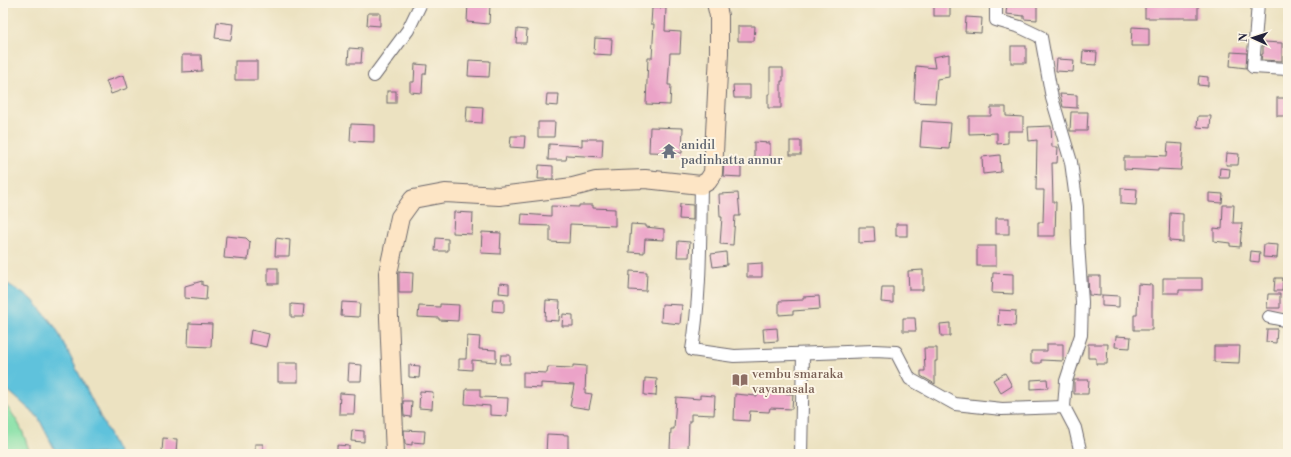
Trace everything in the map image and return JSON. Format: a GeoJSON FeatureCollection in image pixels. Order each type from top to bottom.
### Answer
{"type":"FeatureCollection","features":[{"type":"Feature","properties":{"kind":"main road"},"geometry":{"type":"LineString","coordinates":[[395,454],[388,273],[400,217],[413,199],[445,193],[499,196],[618,180],[645,179],[701,185],[708,181],[713,174],[719,16],[716,3]]}},
{"type":"Feature","properties":{"kind":"street"},"geometry":{"type":"LineString","coordinates":[[374,76],[408,30],[421,3]]}},
{"type":"Feature","properties":{"kind":"street"},"geometry":{"type":"LineString","coordinates":[[996,3],[996,20],[1020,27],[1041,37],[1052,98],[1071,162],[1077,207],[1082,302],[1081,335],[1066,381],[1064,407],[1075,428],[1081,454]]}},
{"type":"Feature","properties":{"kind":"street"},"geometry":{"type":"LineString","coordinates":[[1258,3],[1253,68],[1288,69]]}},
{"type":"Feature","properties":{"kind":"street"},"geometry":{"type":"LineString","coordinates":[[701,185],[697,321],[692,350],[734,356],[874,351],[896,352],[910,379],[955,404],[1002,409],[1064,407]]}},
{"type":"Feature","properties":{"kind":"street"},"geometry":{"type":"LineString","coordinates":[[1269,317],[1288,320]]}},
{"type":"Feature","properties":{"kind":"street"},"geometry":{"type":"LineString","coordinates":[[801,454],[803,354]]}},
{"type":"Feature","properties":{"kind":"green space"},"geometry":{"type":"Polygon","coordinates":[[[3,402],[20,426],[30,454],[3,454],[3,402]]]}},
{"type":"Feature","properties":{"kind":"water"},"geometry":{"type":"Polygon","coordinates":[[[3,281],[33,300],[56,328],[119,454],[57,454],[38,417],[3,386],[3,281]]]}},
{"type":"Feature","properties":{"kind":"building"},"geometry":{"type":"Polygon","coordinates":[[[468,3],[490,4],[489,24],[467,22],[468,3]]]}},
{"type":"Feature","properties":{"kind":"building"},"geometry":{"type":"Polygon","coordinates":[[[934,3],[950,3],[950,16],[934,16],[934,3]]]}},
{"type":"Feature","properties":{"kind":"building"},"geometry":{"type":"Polygon","coordinates":[[[1007,3],[1037,3],[1037,20],[1024,19],[1024,16],[1006,14],[1007,3]]]}},
{"type":"Feature","properties":{"kind":"building"},"geometry":{"type":"Polygon","coordinates":[[[1145,3],[1198,3],[1198,18],[1145,18],[1145,3]]]}},
{"type":"Feature","properties":{"kind":"building"},"geometry":{"type":"Polygon","coordinates":[[[652,8],[666,8],[665,31],[681,32],[680,53],[670,53],[668,85],[671,85],[670,105],[646,104],[648,58],[652,58],[654,24],[651,24],[652,8]]]}},
{"type":"Feature","properties":{"kind":"building"},"geometry":{"type":"Polygon","coordinates":[[[368,13],[380,13],[380,26],[367,25],[368,13]]]}},
{"type":"Feature","properties":{"kind":"building"},"geometry":{"type":"Polygon","coordinates":[[[966,17],[982,18],[981,33],[965,32],[966,17]]]}},
{"type":"Feature","properties":{"kind":"building"},"geometry":{"type":"Polygon","coordinates":[[[217,22],[233,24],[231,40],[215,38],[217,22]]]}},
{"type":"Feature","properties":{"kind":"building"},"geometry":{"type":"Polygon","coordinates":[[[738,26],[755,26],[754,41],[738,41],[738,26]]]}},
{"type":"Feature","properties":{"kind":"building"},"geometry":{"type":"Polygon","coordinates":[[[1132,27],[1149,28],[1149,46],[1131,46],[1132,27]]]}},
{"type":"Feature","properties":{"kind":"building"},"geometry":{"type":"Polygon","coordinates":[[[517,29],[527,30],[526,43],[516,43],[517,29]]]}},
{"type":"Feature","properties":{"kind":"building"},"geometry":{"type":"Polygon","coordinates":[[[595,38],[612,39],[611,55],[594,54],[595,38]]]}},
{"type":"Feature","properties":{"kind":"building"},"geometry":{"type":"Polygon","coordinates":[[[1263,42],[1282,43],[1282,61],[1261,60],[1263,54],[1263,42]]]}},
{"type":"Feature","properties":{"kind":"building"},"geometry":{"type":"Polygon","coordinates":[[[1011,46],[1026,46],[1026,63],[1011,63],[1011,46]]]}},
{"type":"Feature","properties":{"kind":"building"},"geometry":{"type":"Polygon","coordinates":[[[349,48],[362,49],[361,63],[348,63],[349,48]]]}},
{"type":"Feature","properties":{"kind":"building"},"geometry":{"type":"Polygon","coordinates":[[[1083,51],[1097,52],[1096,65],[1082,64],[1083,51]]]}},
{"type":"Feature","properties":{"kind":"building"},"geometry":{"type":"Polygon","coordinates":[[[1231,52],[1247,53],[1246,68],[1230,66],[1231,52]]]}},
{"type":"Feature","properties":{"kind":"building"},"geometry":{"type":"Polygon","coordinates":[[[949,54],[949,77],[937,79],[935,103],[914,102],[916,66],[935,68],[933,57],[949,54]]]}},
{"type":"Feature","properties":{"kind":"building"},"geometry":{"type":"Polygon","coordinates":[[[182,55],[201,55],[202,71],[182,72],[182,55]]]}},
{"type":"Feature","properties":{"kind":"building"},"geometry":{"type":"Polygon","coordinates":[[[1057,59],[1074,60],[1073,72],[1056,71],[1057,59]]]}},
{"type":"Feature","properties":{"kind":"building"},"geometry":{"type":"Polygon","coordinates":[[[469,60],[490,61],[489,77],[468,76],[469,60]]]}},
{"type":"Feature","properties":{"kind":"building"},"geometry":{"type":"Polygon","coordinates":[[[235,61],[257,61],[257,80],[235,80],[235,61]]]}},
{"type":"Feature","properties":{"kind":"building"},"geometry":{"type":"Polygon","coordinates":[[[415,64],[427,65],[426,74],[423,74],[422,93],[410,92],[410,82],[414,82],[415,64]]]}},
{"type":"Feature","properties":{"kind":"building"},"geometry":{"type":"Polygon","coordinates":[[[770,68],[783,68],[783,81],[781,81],[781,108],[768,108],[768,94],[770,94],[770,68]]]}},
{"type":"Feature","properties":{"kind":"building"},"geometry":{"type":"Polygon","coordinates":[[[124,75],[128,88],[111,94],[106,81],[124,75]]]}},
{"type":"Feature","properties":{"kind":"building"},"geometry":{"type":"Polygon","coordinates":[[[1199,76],[1208,77],[1208,86],[1198,85],[1199,76]]]}},
{"type":"Feature","properties":{"kind":"building"},"geometry":{"type":"Polygon","coordinates":[[[733,85],[750,85],[750,98],[734,98],[733,85]]]}},
{"type":"Feature","properties":{"kind":"building"},"geometry":{"type":"Polygon","coordinates":[[[387,91],[396,91],[396,103],[387,103],[387,91]]]}},
{"type":"Feature","properties":{"kind":"building"},"geometry":{"type":"Polygon","coordinates":[[[547,94],[559,94],[558,106],[546,105],[547,94]]]}},
{"type":"Feature","properties":{"kind":"building"},"geometry":{"type":"Polygon","coordinates":[[[1060,94],[1077,95],[1077,108],[1063,107],[1060,94]]]}},
{"type":"Feature","properties":{"kind":"building"},"geometry":{"type":"Polygon","coordinates":[[[1277,98],[1288,98],[1288,116],[1277,116],[1277,98]]]}},
{"type":"Feature","properties":{"kind":"building"},"geometry":{"type":"Polygon","coordinates":[[[467,106],[483,107],[482,123],[466,122],[467,106]]]}},
{"type":"Feature","properties":{"kind":"building"},"geometry":{"type":"Polygon","coordinates":[[[991,107],[1006,107],[1006,116],[1023,117],[1023,131],[1008,131],[1008,143],[997,144],[997,133],[969,134],[969,116],[991,116],[991,107]]]}},
{"type":"Feature","properties":{"kind":"building"},"geometry":{"type":"Polygon","coordinates":[[[1071,112],[1088,112],[1087,131],[1070,131],[1071,112]]]}},
{"type":"Feature","properties":{"kind":"building"},"geometry":{"type":"Polygon","coordinates":[[[1198,116],[1211,116],[1210,128],[1197,127],[1198,116]]]}},
{"type":"Feature","properties":{"kind":"building"},"geometry":{"type":"Polygon","coordinates":[[[922,121],[951,123],[949,149],[920,147],[922,121]]]}},
{"type":"Feature","properties":{"kind":"building"},"geometry":{"type":"Polygon","coordinates":[[[538,122],[555,122],[554,137],[538,137],[538,122]]]}},
{"type":"Feature","properties":{"kind":"building"},"geometry":{"type":"Polygon","coordinates":[[[351,124],[374,125],[374,142],[350,141],[351,124]]]}},
{"type":"Feature","properties":{"kind":"building"},"geometry":{"type":"Polygon","coordinates":[[[1051,126],[1052,147],[1058,147],[1057,163],[1052,163],[1053,202],[1056,202],[1055,236],[1038,236],[1038,222],[1043,222],[1044,190],[1036,190],[1037,140],[1029,141],[1028,127],[1051,126]]]}},
{"type":"Feature","properties":{"kind":"building"},"geometry":{"type":"Polygon","coordinates":[[[650,127],[683,128],[682,153],[649,152],[650,127]]]}},
{"type":"Feature","properties":{"kind":"building"},"geometry":{"type":"Polygon","coordinates":[[[511,136],[525,136],[524,148],[510,147],[511,136]]]}},
{"type":"Feature","properties":{"kind":"building"},"geometry":{"type":"Polygon","coordinates":[[[582,139],[603,139],[602,157],[567,155],[566,160],[548,160],[549,144],[582,146],[582,139]]]}},
{"type":"Feature","properties":{"kind":"building"},"geometry":{"type":"Polygon","coordinates":[[[790,141],[801,141],[801,155],[790,155],[790,141]]]}},
{"type":"Feature","properties":{"kind":"building"},"geometry":{"type":"Polygon","coordinates":[[[754,142],[770,143],[770,159],[754,158],[754,142]]]}},
{"type":"Feature","properties":{"kind":"building"},"geometry":{"type":"Polygon","coordinates":[[[1168,143],[1183,144],[1181,170],[1158,169],[1158,171],[1124,169],[1124,157],[1145,157],[1145,155],[1167,156],[1168,143]]]}},
{"type":"Feature","properties":{"kind":"building"},"geometry":{"type":"Polygon","coordinates":[[[1227,153],[1239,154],[1238,165],[1226,165],[1227,153]]]}},
{"type":"Feature","properties":{"kind":"building"},"geometry":{"type":"Polygon","coordinates":[[[1000,155],[1001,172],[983,174],[982,157],[1000,155]]]}},
{"type":"Feature","properties":{"kind":"building"},"geometry":{"type":"Polygon","coordinates":[[[724,160],[741,161],[741,177],[723,176],[724,160]]]}},
{"type":"Feature","properties":{"kind":"building"},"geometry":{"type":"Polygon","coordinates":[[[539,165],[553,166],[553,179],[538,179],[539,165]]]}},
{"type":"Feature","properties":{"kind":"building"},"geometry":{"type":"Polygon","coordinates":[[[1220,168],[1230,169],[1229,178],[1219,178],[1220,168]]]}},
{"type":"Feature","properties":{"kind":"building"},"geometry":{"type":"Polygon","coordinates":[[[1121,188],[1137,189],[1136,205],[1121,204],[1121,188]]]}},
{"type":"Feature","properties":{"kind":"building"},"geometry":{"type":"Polygon","coordinates":[[[738,193],[740,216],[735,216],[733,245],[720,244],[722,217],[720,217],[719,194],[738,193]]]}},
{"type":"Feature","properties":{"kind":"building"},"geometry":{"type":"Polygon","coordinates":[[[1209,193],[1223,194],[1222,203],[1209,202],[1209,193]]]}},
{"type":"Feature","properties":{"kind":"building"},"geometry":{"type":"Polygon","coordinates":[[[680,204],[693,205],[693,220],[679,219],[680,204]]]}},
{"type":"Feature","properties":{"kind":"building"},"geometry":{"type":"Polygon","coordinates":[[[579,205],[593,205],[593,208],[615,209],[615,226],[570,224],[569,243],[550,242],[550,226],[521,225],[522,214],[551,216],[551,206],[579,207],[579,205]]]}},
{"type":"Feature","properties":{"kind":"building"},"geometry":{"type":"Polygon","coordinates":[[[1223,205],[1234,205],[1233,223],[1242,223],[1240,247],[1230,246],[1230,243],[1214,241],[1214,228],[1222,229],[1223,205]]]}},
{"type":"Feature","properties":{"kind":"building"},"geometry":{"type":"Polygon","coordinates":[[[454,212],[473,213],[472,234],[453,233],[454,212]]]}},
{"type":"Feature","properties":{"kind":"building"},"geometry":{"type":"Polygon","coordinates":[[[1170,213],[1183,214],[1183,242],[1169,241],[1170,213]]]}},
{"type":"Feature","properties":{"kind":"building"},"geometry":{"type":"Polygon","coordinates":[[[996,218],[1009,218],[1009,234],[996,234],[996,218]]]}},
{"type":"Feature","properties":{"kind":"building"},"geometry":{"type":"Polygon","coordinates":[[[631,224],[646,225],[646,227],[664,229],[664,240],[645,239],[644,253],[629,252],[631,224]]]}},
{"type":"Feature","properties":{"kind":"building"},"geometry":{"type":"Polygon","coordinates":[[[896,224],[907,224],[907,236],[896,236],[896,224]]]}},
{"type":"Feature","properties":{"kind":"building"},"geometry":{"type":"Polygon","coordinates":[[[859,227],[874,227],[875,242],[859,243],[859,227]]]}},
{"type":"Feature","properties":{"kind":"building"},"geometry":{"type":"Polygon","coordinates":[[[482,232],[501,233],[500,254],[481,253],[482,232]]]}},
{"type":"Feature","properties":{"kind":"building"},"geometry":{"type":"Polygon","coordinates":[[[226,236],[246,238],[250,242],[248,260],[224,258],[226,236]]]}},
{"type":"Feature","properties":{"kind":"building"},"geometry":{"type":"Polygon","coordinates":[[[276,238],[290,240],[289,256],[275,256],[276,238]]]}},
{"type":"Feature","properties":{"kind":"building"},"geometry":{"type":"Polygon","coordinates":[[[436,238],[448,239],[448,251],[435,251],[436,238]]]}},
{"type":"Feature","properties":{"kind":"building"},"geometry":{"type":"Polygon","coordinates":[[[678,241],[690,242],[689,257],[677,257],[678,241]]]}},
{"type":"Feature","properties":{"kind":"building"},"geometry":{"type":"Polygon","coordinates":[[[1264,244],[1278,245],[1277,258],[1263,257],[1264,244]]]}},
{"type":"Feature","properties":{"kind":"building"},"geometry":{"type":"Polygon","coordinates":[[[977,246],[996,246],[996,266],[977,266],[977,246]]]}},
{"type":"Feature","properties":{"kind":"building"},"geometry":{"type":"Polygon","coordinates":[[[1251,251],[1260,252],[1259,262],[1250,261],[1251,251]]]}},
{"type":"Feature","properties":{"kind":"building"},"geometry":{"type":"Polygon","coordinates":[[[726,252],[727,265],[713,267],[711,254],[726,252]]]}},
{"type":"Feature","properties":{"kind":"building"},"geometry":{"type":"Polygon","coordinates":[[[762,263],[762,277],[747,277],[747,264],[762,263]]]}},
{"type":"Feature","properties":{"kind":"building"},"geometry":{"type":"Polygon","coordinates":[[[268,268],[278,268],[278,284],[268,284],[268,268]]]}},
{"type":"Feature","properties":{"kind":"building"},"geometry":{"type":"Polygon","coordinates":[[[923,270],[923,290],[909,290],[908,271],[923,270]]]}},
{"type":"Feature","properties":{"kind":"building"},"geometry":{"type":"Polygon","coordinates":[[[630,271],[647,272],[646,291],[629,290],[630,271]]]}},
{"type":"Feature","properties":{"kind":"building"},"geometry":{"type":"Polygon","coordinates":[[[399,272],[413,273],[412,293],[399,293],[399,272]]]}},
{"type":"Feature","properties":{"kind":"building"},"geometry":{"type":"Polygon","coordinates":[[[993,273],[1013,274],[1013,294],[992,293],[993,273]]]}},
{"type":"Feature","properties":{"kind":"building"},"geometry":{"type":"Polygon","coordinates":[[[1088,276],[1100,276],[1100,296],[1089,295],[1088,276]]]}},
{"type":"Feature","properties":{"kind":"building"},"geometry":{"type":"Polygon","coordinates":[[[1163,278],[1202,278],[1202,290],[1179,290],[1179,293],[1163,293],[1163,278]]]}},
{"type":"Feature","properties":{"kind":"building"},"geometry":{"type":"Polygon","coordinates":[[[1275,278],[1283,278],[1282,291],[1274,291],[1275,278]]]}},
{"type":"Feature","properties":{"kind":"building"},"geometry":{"type":"Polygon","coordinates":[[[202,281],[202,285],[207,286],[206,300],[185,298],[185,286],[202,281]]]}},
{"type":"Feature","properties":{"kind":"building"},"geometry":{"type":"Polygon","coordinates":[[[500,283],[509,284],[509,294],[499,293],[500,283]]]}},
{"type":"Feature","properties":{"kind":"building"},"geometry":{"type":"Polygon","coordinates":[[[1138,284],[1152,285],[1152,330],[1134,330],[1134,315],[1137,315],[1138,284]]]}},
{"type":"Feature","properties":{"kind":"building"},"geometry":{"type":"Polygon","coordinates":[[[882,287],[893,287],[893,303],[881,302],[882,287]]]}},
{"type":"Feature","properties":{"kind":"building"},"geometry":{"type":"Polygon","coordinates":[[[1268,294],[1280,294],[1280,308],[1267,308],[1268,294]]]}},
{"type":"Feature","properties":{"kind":"building"},"geometry":{"type":"Polygon","coordinates":[[[1102,295],[1119,296],[1119,307],[1102,306],[1102,295]]]}},
{"type":"Feature","properties":{"kind":"building"},"geometry":{"type":"Polygon","coordinates":[[[819,296],[820,309],[793,311],[793,314],[779,315],[779,301],[803,300],[803,297],[819,296]]]}},
{"type":"Feature","properties":{"kind":"building"},"geometry":{"type":"Polygon","coordinates":[[[493,299],[504,299],[504,312],[492,311],[493,299]]]}},
{"type":"Feature","properties":{"kind":"building"},"geometry":{"type":"Polygon","coordinates":[[[546,300],[560,301],[559,321],[545,320],[546,300]]]}},
{"type":"Feature","properties":{"kind":"building"},"geometry":{"type":"Polygon","coordinates":[[[342,302],[360,303],[359,317],[341,316],[342,302]]]}},
{"type":"Feature","properties":{"kind":"building"},"geometry":{"type":"Polygon","coordinates":[[[291,304],[304,305],[303,317],[291,317],[291,304]]]}},
{"type":"Feature","properties":{"kind":"building"},"geometry":{"type":"Polygon","coordinates":[[[440,304],[459,305],[458,321],[418,317],[419,306],[440,307],[440,304]]]}},
{"type":"Feature","properties":{"kind":"building"},"geometry":{"type":"Polygon","coordinates":[[[662,304],[682,305],[680,324],[661,322],[662,304]]]}},
{"type":"Feature","properties":{"kind":"building"},"geometry":{"type":"Polygon","coordinates":[[[999,310],[1016,311],[1015,326],[998,325],[999,310]]]}},
{"type":"Feature","properties":{"kind":"building"},"geometry":{"type":"Polygon","coordinates":[[[563,314],[573,315],[573,326],[562,326],[563,314]]]}},
{"type":"Feature","properties":{"kind":"building"},"geometry":{"type":"Polygon","coordinates":[[[903,318],[915,318],[916,331],[903,331],[903,318]]]}},
{"type":"Feature","properties":{"kind":"building"},"geometry":{"type":"Polygon","coordinates":[[[189,323],[212,324],[211,347],[188,346],[189,323]]]}},
{"type":"Feature","properties":{"kind":"building"},"geometry":{"type":"Polygon","coordinates":[[[950,323],[950,336],[941,336],[940,324],[950,323]]]}},
{"type":"Feature","properties":{"kind":"building"},"geometry":{"type":"Polygon","coordinates":[[[777,328],[778,341],[764,342],[763,329],[777,328]]]}},
{"type":"Feature","properties":{"kind":"building"},"geometry":{"type":"Polygon","coordinates":[[[1267,329],[1277,329],[1276,343],[1266,342],[1267,329]]]}},
{"type":"Feature","properties":{"kind":"building"},"geometry":{"type":"Polygon","coordinates":[[[251,330],[269,334],[266,347],[249,343],[251,330]]]}},
{"type":"Feature","properties":{"kind":"building"},"geometry":{"type":"Polygon","coordinates":[[[467,336],[480,337],[479,349],[496,350],[496,362],[472,360],[472,370],[459,369],[459,359],[466,359],[467,336]]]}},
{"type":"Feature","properties":{"kind":"building"},"geometry":{"type":"Polygon","coordinates":[[[1116,336],[1131,337],[1130,348],[1115,347],[1116,336]]]}},
{"type":"Feature","properties":{"kind":"building"},"geometry":{"type":"Polygon","coordinates":[[[1047,344],[1063,344],[1063,361],[1041,360],[1041,363],[1031,363],[1031,351],[1047,351],[1047,344]]]}},
{"type":"Feature","properties":{"kind":"building"},"geometry":{"type":"Polygon","coordinates":[[[1088,344],[1108,344],[1107,364],[1096,364],[1096,358],[1088,358],[1088,344]]]}},
{"type":"Feature","properties":{"kind":"building"},"geometry":{"type":"Polygon","coordinates":[[[1214,346],[1240,346],[1239,363],[1214,362],[1214,346]]]}},
{"type":"Feature","properties":{"kind":"building"},"geometry":{"type":"Polygon","coordinates":[[[924,348],[937,348],[937,361],[935,361],[935,384],[921,376],[921,371],[925,371],[924,348]]]}},
{"type":"Feature","properties":{"kind":"building"},"geometry":{"type":"Polygon","coordinates":[[[501,355],[510,355],[510,364],[500,364],[501,355]]]}},
{"type":"Feature","properties":{"kind":"building"},"geometry":{"type":"Polygon","coordinates":[[[278,363],[298,363],[298,382],[278,382],[278,363]]]}},
{"type":"Feature","properties":{"kind":"building"},"geometry":{"type":"Polygon","coordinates":[[[349,364],[362,365],[361,381],[348,381],[349,364]]]}},
{"type":"Feature","properties":{"kind":"building"},"geometry":{"type":"Polygon","coordinates":[[[409,365],[420,366],[419,378],[409,377],[409,365]]]}},
{"type":"Feature","properties":{"kind":"building"},"geometry":{"type":"Polygon","coordinates":[[[573,365],[586,366],[585,393],[592,394],[589,409],[570,406],[574,385],[541,383],[541,388],[523,387],[523,372],[547,373],[548,367],[573,368],[573,365]]]}},
{"type":"Feature","properties":{"kind":"building"},"geometry":{"type":"Polygon","coordinates":[[[1005,373],[1012,386],[1001,393],[993,380],[1005,373]]]}},
{"type":"Feature","properties":{"kind":"building"},"geometry":{"type":"Polygon","coordinates":[[[645,378],[657,379],[656,396],[644,395],[645,378]]]}},
{"type":"Feature","properties":{"kind":"building"},"geometry":{"type":"Polygon","coordinates":[[[1047,379],[1048,388],[1031,389],[1031,380],[1047,379]]]}},
{"type":"Feature","properties":{"kind":"building"},"geometry":{"type":"Polygon","coordinates":[[[1074,380],[1089,380],[1088,394],[1074,394],[1074,380]]]}},
{"type":"Feature","properties":{"kind":"building"},"geometry":{"type":"Polygon","coordinates":[[[758,388],[771,389],[771,393],[793,394],[792,409],[770,408],[769,412],[750,411],[749,421],[734,420],[735,394],[757,396],[758,388]]]}},
{"type":"Feature","properties":{"kind":"building"},"geometry":{"type":"Polygon","coordinates":[[[466,389],[480,389],[480,397],[508,398],[507,416],[490,415],[490,406],[465,404],[466,389]]]}},
{"type":"Feature","properties":{"kind":"building"},"geometry":{"type":"Polygon","coordinates":[[[420,391],[433,392],[432,409],[419,408],[420,391]]]}},
{"type":"Feature","properties":{"kind":"building"},"geometry":{"type":"Polygon","coordinates":[[[340,393],[355,394],[354,414],[339,414],[340,393]]]}},
{"type":"Feature","properties":{"kind":"building"},"geometry":{"type":"Polygon","coordinates":[[[700,395],[715,396],[714,415],[691,414],[691,421],[689,421],[688,450],[670,449],[671,429],[674,429],[676,397],[700,399],[700,395]]]}},
{"type":"Feature","properties":{"kind":"building"},"geometry":{"type":"Polygon","coordinates":[[[403,401],[412,401],[411,417],[404,416],[403,401]]]}},
{"type":"Feature","properties":{"kind":"building"},"geometry":{"type":"Polygon","coordinates":[[[352,430],[364,431],[364,442],[351,441],[352,430]]]}},
{"type":"Feature","properties":{"kind":"building"},"geometry":{"type":"Polygon","coordinates":[[[404,430],[425,431],[424,443],[412,442],[412,445],[405,444],[404,430]]]}},
{"type":"Feature","properties":{"kind":"building"},"geometry":{"type":"Polygon","coordinates":[[[547,434],[568,435],[568,454],[546,454],[547,434]]]}},
{"type":"Feature","properties":{"kind":"building"},"geometry":{"type":"Polygon","coordinates":[[[163,438],[177,439],[176,453],[162,452],[163,438]]]}},
{"type":"Feature","properties":{"kind":"building"},"geometry":{"type":"Polygon","coordinates":[[[255,444],[263,444],[263,454],[255,454],[255,444]]]}},
{"type":"Feature","properties":{"kind":"building"},"geometry":{"type":"Polygon","coordinates":[[[337,445],[349,446],[349,454],[337,454],[337,445]]]}},
{"type":"Feature","properties":{"kind":"place","name":"anidil padinhatta annur"},"geometry":{"type":"Point","coordinates":[669,151]}},
{"type":"Feature","properties":{"kind":"place","name":"vembu smaraka vayanasala"},"geometry":{"type":"Point","coordinates":[740,380]}}]}
